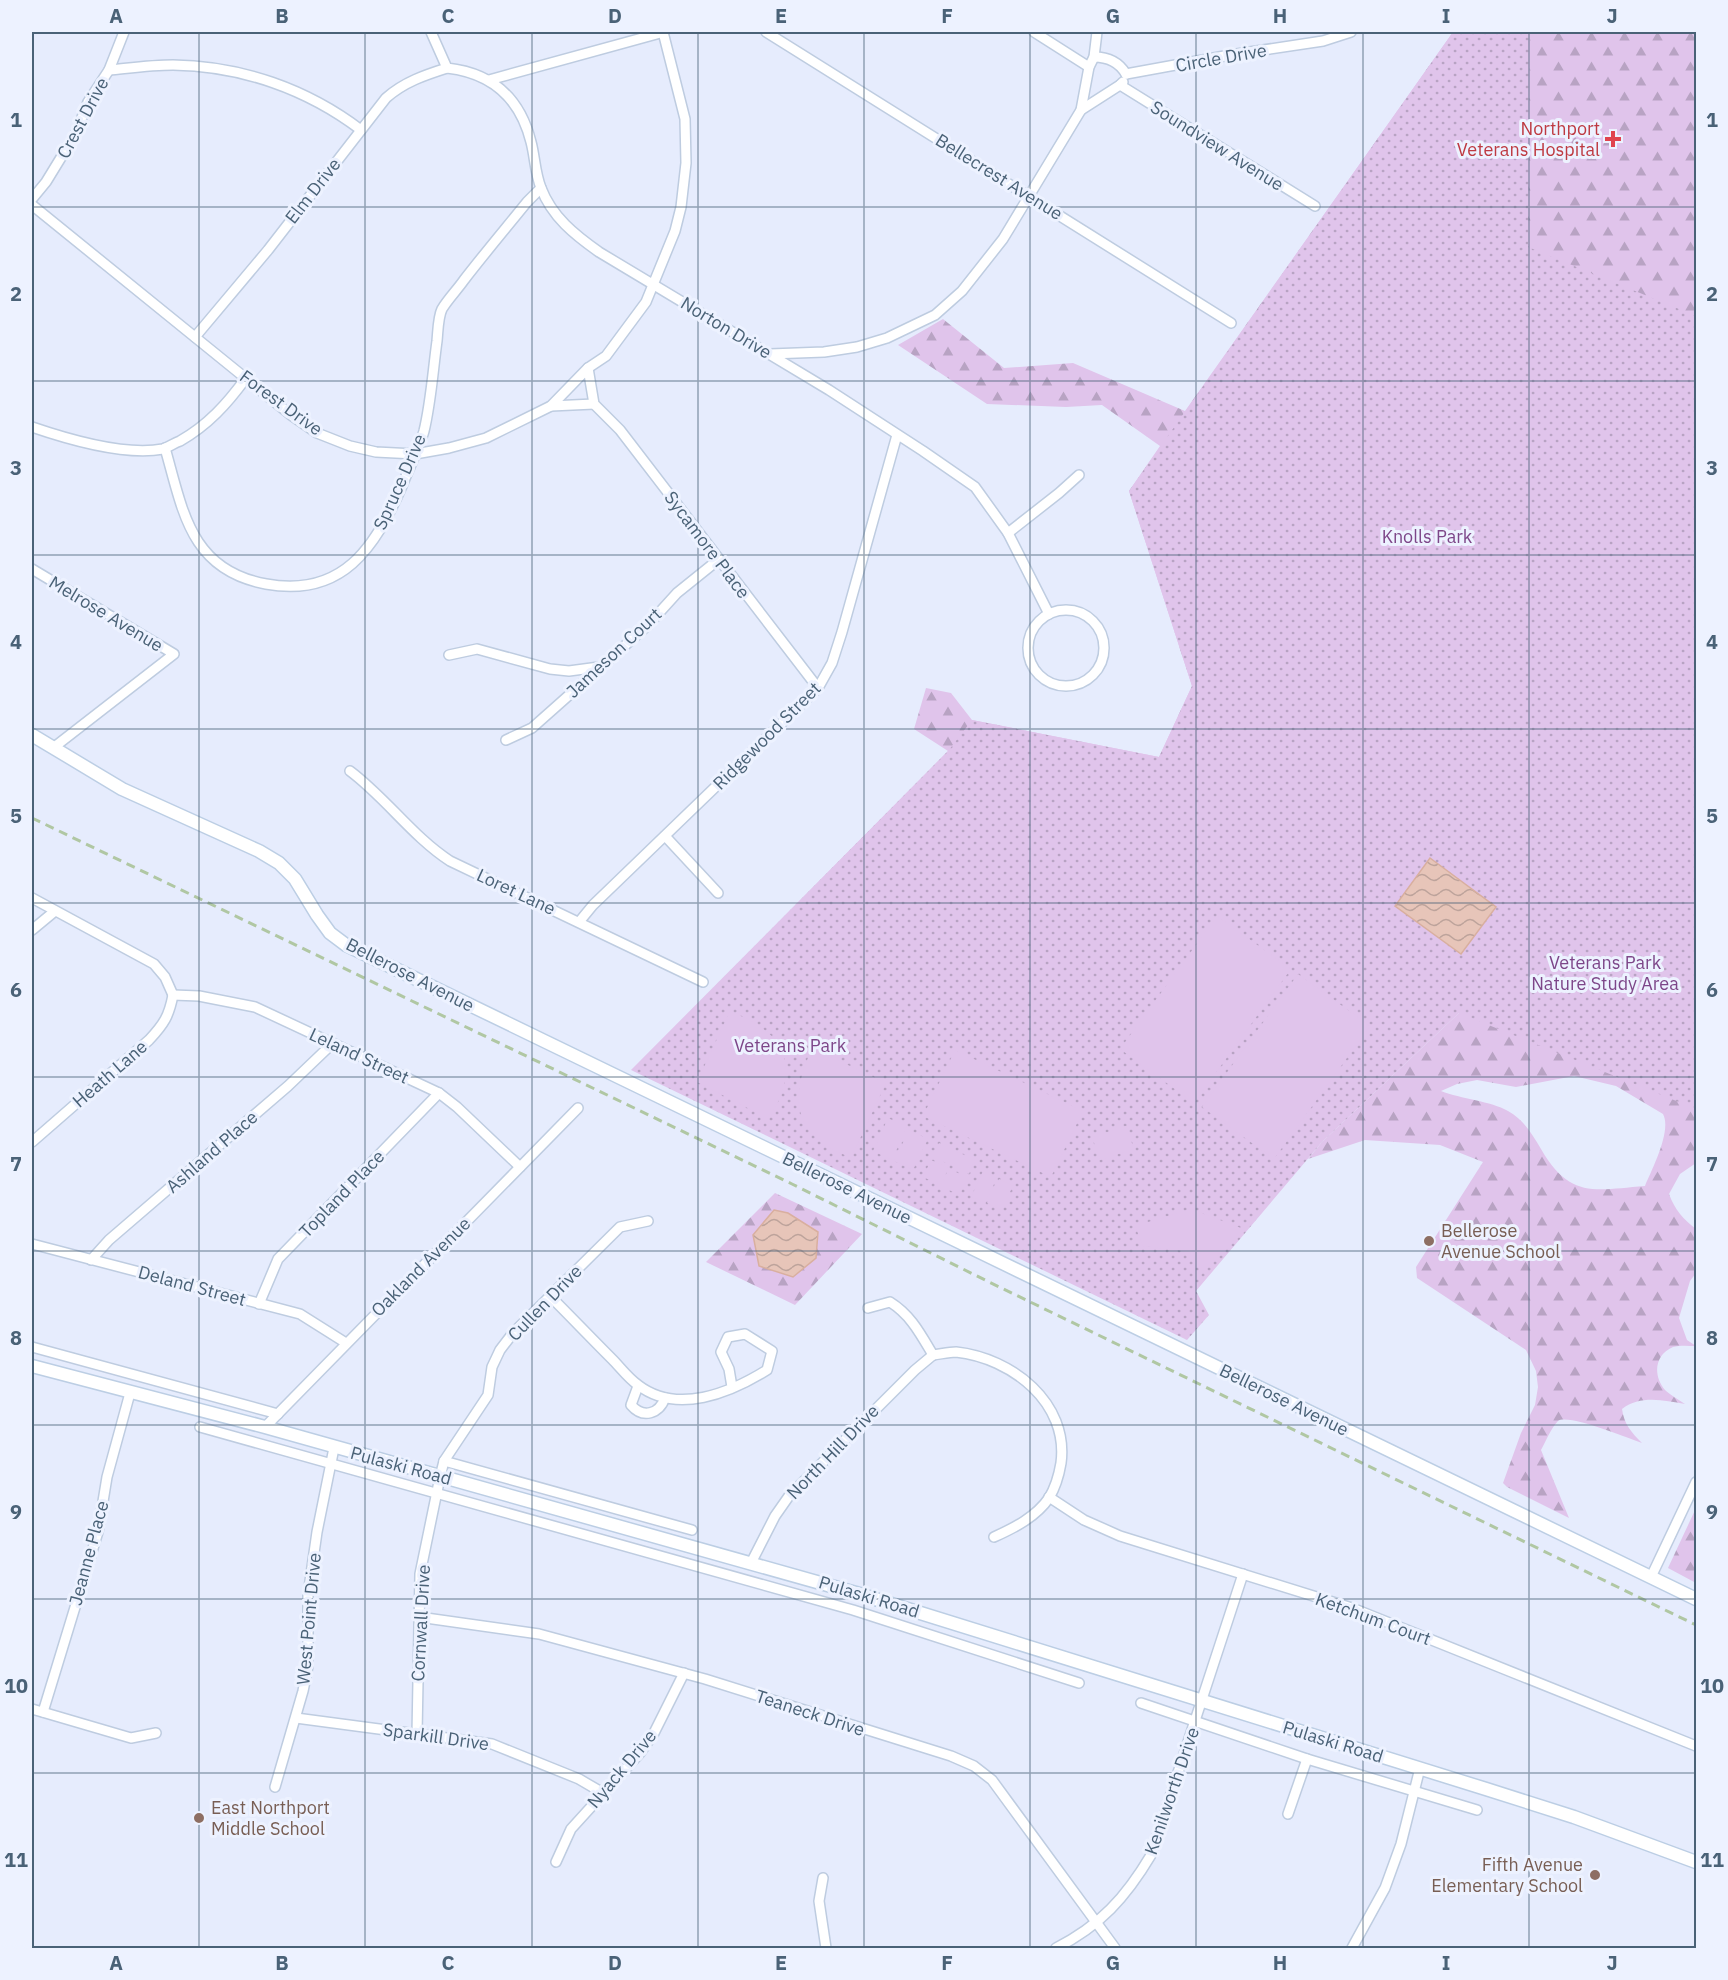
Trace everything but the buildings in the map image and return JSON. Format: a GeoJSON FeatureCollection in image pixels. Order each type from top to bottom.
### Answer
{"type":"FeatureCollection","features":[{"type":"Feature","properties":{"kind":"street","name":"Crest Drive"},"geometry":{"type":"LineString","coordinates":[[32,198],[62,159],[76,133],[88,102],[109,70],[124,32]]}},
{"type":"Feature","properties":{"kind":"street"},"geometry":{"type":"LineString","coordinates":[[431,32],[447,68]]}},
{"type":"Feature","properties":{"kind":"street"},"geometry":{"type":"LineString","coordinates":[[489,80],[663,32]]}},
{"type":"Feature","properties":{"kind":"street","name":"Forest Drive"},"geometry":{"type":"LineString","coordinates":[[32,205],[291,415],[317,433],[350,446],[395,454],[415,454],[486,438],[551,406],[588,368],[606,356],[646,302],[654,285],[675,231],[681,207],[687,142],[682,104],[663,32]]}},
{"type":"Feature","properties":{"kind":"street","name":"Bellecrest Avenue"},"geometry":{"type":"LineString","coordinates":[[766,32],[1231,322]]}},
{"type":"Feature","properties":{"kind":"street"},"geometry":{"type":"LineString","coordinates":[[1034,32],[1089,67]]}},
{"type":"Feature","properties":{"kind":"street"},"geometry":{"type":"LineString","coordinates":[[770,354],[824,352],[887,338],[935,315],[962,291],[1003,239],[1081,110],[1089,67],[1094,57],[1097,32]]}},
{"type":"Feature","properties":{"kind":"street","name":"Circle Drive"},"geometry":{"type":"LineString","coordinates":[[1126,74],[1323,41],[1351,32]]}},
{"type":"Feature","properties":{"kind":"street"},"geometry":{"type":"LineString","coordinates":[[1081,110],[1120,85],[1126,74],[1122,67],[1112,60],[1094,57]]}},
{"type":"Feature","properties":{"kind":"street"},"geometry":{"type":"LineString","coordinates":[[109,70],[171,65],[226,69],[286,87],[322,104],[361,130]]}},
{"type":"Feature","properties":{"kind":"street","name":"Norton Drive"},"geometry":{"type":"LineString","coordinates":[[447,68],[470,72],[489,80],[507,93],[525,124],[541,188],[561,221],[577,236],[770,354],[957,474],[975,488],[1008,533],[1049,614]]}},
{"type":"Feature","properties":{"kind":"street","name":"Elm Drive"},"geometry":{"type":"LineString","coordinates":[[195,337],[268,250],[386,98],[399,87],[423,75],[447,68]]}},
{"type":"Feature","properties":{"kind":"street","name":"Soundview Avenue"},"geometry":{"type":"LineString","coordinates":[[1120,85],[1315,206]]}},
{"type":"Feature","properties":{"kind":"street","name":"Spruce Drive"},"geometry":{"type":"LineString","coordinates":[[165,448],[185,520],[203,549],[219,566],[251,581],[296,587],[320,583],[340,574],[359,559],[378,535],[424,431],[441,311],[526,202],[541,188]]}},
{"type":"Feature","properties":{"kind":"street"},"geometry":{"type":"LineString","coordinates":[[551,406],[594,404],[588,368]]}},
{"type":"Feature","properties":{"kind":"street"},"geometry":{"type":"LineString","coordinates":[[32,427],[85,443],[142,450],[165,448],[198,431],[217,415],[246,378]]}},
{"type":"Feature","properties":{"kind":"street","name":"Sycamore Place"},"geometry":{"type":"LineString","coordinates":[[594,404],[620,430],[818,688]]}},
{"type":"Feature","properties":{"kind":"street","name":"Ridgewood Street"},"geometry":{"type":"LineString","coordinates":[[579,922],[593,905],[818,688],[832,663],[842,632],[897,435]]}},
{"type":"Feature","properties":{"kind":"street"},"geometry":{"type":"LineString","coordinates":[[1008,533],[1079,475]]}},
{"type":"Feature","properties":{"kind":"street","name":"Jameson Court"},"geometry":{"type":"LineString","coordinates":[[506,740],[532,728],[648,625],[676,593],[718,560]]}},
{"type":"Feature","properties":{"kind":"street","name":"Melrose Avenue"},"geometry":{"type":"LineString","coordinates":[[32,569],[174,654],[53,748]]}},
{"type":"Feature","properties":{"kind":"street"},"geometry":{"type":"LineString","coordinates":[[1062,610],[1081,613],[1097,625],[1103,637],[1105,650],[1102,663],[1095,675],[1084,683],[1073,687],[1061,687],[1039,676],[1032,666],[1028,654],[1030,637],[1039,621],[1049,614],[1062,610]]}},
{"type":"Feature","properties":{"kind":"street"},"geometry":{"type":"LineString","coordinates":[[449,655],[477,649],[550,669],[569,671],[599,667]]}},
{"type":"Feature","properties":{"kind":"street","name":"Bellerose Avenue"},"geometry":{"type":"LineString","coordinates":[[32,735],[122,789],[259,851],[279,863],[295,879],[330,933],[346,945],[1696,1599]]}},
{"type":"Feature","properties":{"kind":"street","name":"Loret Lane"},"geometry":{"type":"LineString","coordinates":[[351,771],[372,787],[434,851],[450,861],[703,982]]}},
{"type":"Feature","properties":{"kind":"street"},"geometry":{"type":"LineString","coordinates":[[665,836],[718,893]]}},
{"type":"Feature","properties":{"kind":"street"},"geometry":{"type":"LineString","coordinates":[[32,898],[154,964],[165,977],[173,995]]}},
{"type":"Feature","properties":{"kind":"street"},"geometry":{"type":"LineString","coordinates":[[32,930],[55,910]]}},
{"type":"Feature","properties":{"kind":"street","name":"Leland Street"},"geometry":{"type":"LineString","coordinates":[[173,995],[199,996],[255,1007],[439,1093],[457,1107],[520,1167]]}},
{"type":"Feature","properties":{"kind":"street","name":"Heath Lane"},"geometry":{"type":"LineString","coordinates":[[32,1142],[149,1040],[164,1024],[173,995]]}},
{"type":"Feature","properties":{"kind":"street","name":"Ashland Place"},"geometry":{"type":"LineString","coordinates":[[91,1260],[109,1240],[288,1086],[333,1043]]}},
{"type":"Feature","properties":{"kind":"street","name":"Topland Place"},"geometry":{"type":"LineString","coordinates":[[259,1304],[278,1259],[439,1093]]}},
{"type":"Feature","properties":{"kind":"street","name":"Oakland Avenue"},"geometry":{"type":"LineString","coordinates":[[265,1427],[578,1108]]}},
{"type":"Feature","properties":{"kind":"street","name":"Cullen Drive"},"geometry":{"type":"LineString","coordinates":[[440,1477],[444,1461],[489,1395],[492,1367],[500,1350],[513,1333],[620,1227],[648,1221]]}},
{"type":"Feature","properties":{"kind":"street","name":"Deland Street"},"geometry":{"type":"LineString","coordinates":[[32,1244],[300,1314],[346,1342]]}},
{"type":"Feature","properties":{"kind":"street"},"geometry":{"type":"LineString","coordinates":[[550,1296],[638,1386],[665,1398],[687,1400],[712,1396],[752,1380],[767,1370],[772,1351],[745,1334],[728,1337],[721,1352],[729,1370],[732,1387]]}},
{"type":"Feature","properties":{"kind":"street"},"geometry":{"type":"LineString","coordinates":[[868,1308],[890,1302],[902,1310],[914,1323],[933,1355],[954,1352],[977,1356],[1022,1377],[1051,1408],[1061,1440],[1060,1468],[1049,1497],[1040,1508],[1019,1525],[994,1537]]}},
{"type":"Feature","properties":{"kind":"street"},"geometry":{"type":"LineString","coordinates":[[32,1347],[278,1414]]}},
{"type":"Feature","properties":{"kind":"street","name":"North Hill Drive"},"geometry":{"type":"LineString","coordinates":[[751,1563],[775,1516],[789,1496],[915,1370],[933,1355]]}},
{"type":"Feature","properties":{"kind":"street","name":"Pulaski Road"},"geometry":{"type":"LineString","coordinates":[[32,1366],[265,1427],[856,1593],[1420,1768],[1574,1818],[1696,1862]]}},
{"type":"Feature","properties":{"kind":"street"},"geometry":{"type":"LineString","coordinates":[[638,1386],[631,1402],[637,1411],[654,1412],[665,1398]]}},
{"type":"Feature","properties":{"kind":"street","name":"Jeanne Place"},"geometry":{"type":"LineString","coordinates":[[43,1712],[99,1532],[106,1478],[130,1393]]}},
{"type":"Feature","properties":{"kind":"street"},"geometry":{"type":"LineString","coordinates":[[200,1426],[852,1610],[1079,1683]]}},
{"type":"Feature","properties":{"kind":"street","name":"West Point Drive"},"geometry":{"type":"LineString","coordinates":[[275,1787],[296,1718],[308,1666],[308,1595],[317,1532],[334,1448]]}},
{"type":"Feature","properties":{"kind":"street"},"geometry":{"type":"LineString","coordinates":[[444,1461],[692,1530]]}},
{"type":"Feature","properties":{"kind":"street","name":"Cornwall Drive"},"geometry":{"type":"LineString","coordinates":[[417,1734],[420,1574],[440,1477]]}},
{"type":"Feature","properties":{"kind":"street"},"geometry":{"type":"LineString","coordinates":[[1651,1577],[1696,1482]]}},
{"type":"Feature","properties":{"kind":"street","name":"Ketchum Court"},"geometry":{"type":"LineString","coordinates":[[1049,1497],[1084,1520],[1120,1536],[1352,1608],[1696,1746]]}},
{"type":"Feature","properties":{"kind":"street","name":"Kenilworth Drive"},"geometry":{"type":"LineString","coordinates":[[1056,1948],[1075,1939],[1097,1924],[1125,1894],[1151,1855],[1244,1574]]}},
{"type":"Feature","properties":{"kind":"street"},"geometry":{"type":"LineString","coordinates":[[852,1610],[856,1593]]}},
{"type":"Feature","properties":{"kind":"street","name":"Teaneck Drive"},"geometry":{"type":"LineString","coordinates":[[419,1617],[539,1634],[684,1673],[951,1756],[974,1766],[992,1780],[1115,1948]]}},
{"type":"Feature","properties":{"kind":"street"},"geometry":{"type":"LineString","coordinates":[[1028,1666],[1034,1648]]}},
{"type":"Feature","properties":{"kind":"street","name":"Nyack Drive"},"geometry":{"type":"LineString","coordinates":[[556,1862],[571,1829],[654,1733],[684,1673]]}},
{"type":"Feature","properties":{"kind":"street"},"geometry":{"type":"LineString","coordinates":[[1142,1702],[1307,1759],[1476,1810]]}},
{"type":"Feature","properties":{"kind":"street"},"geometry":{"type":"LineString","coordinates":[[32,1709],[131,1738],[156,1733]]}},
{"type":"Feature","properties":{"kind":"street","name":"Sparkill Drive"},"geometry":{"type":"LineString","coordinates":[[296,1718],[492,1744],[579,1779],[603,1792]]}},
{"type":"Feature","properties":{"kind":"street"},"geometry":{"type":"LineString","coordinates":[[1288,1814],[1307,1759]]}},
{"type":"Feature","properties":{"kind":"street"},"geometry":{"type":"LineString","coordinates":[[1352,1948],[1385,1888],[1401,1844],[1420,1768]]}},
{"type":"Feature","properties":{"kind":"street"},"geometry":{"type":"LineString","coordinates":[[823,1878],[819,1901],[826,1948]]}},
{"type":"Feature","properties":{"kind":"green space","name":"Knolls Park"},"geometry":{"type":"Polygon","coordinates":[[[1453,32],[1696,32],[1696,1163],[1680,1174],[1669,1194],[1680,1214],[1696,1229],[1696,1273],[1690,1281],[1679,1318],[1687,1340],[1696,1346],[1673,1347],[1662,1355],[1657,1366],[1661,1384],[1665,1390],[1685,1404],[1644,1400],[1622,1409],[1629,1428],[1642,1443],[1573,1420],[1564,1419],[1555,1424],[1541,1450],[1569,1518],[1503,1483],[1521,1433],[1535,1405],[1538,1387],[1536,1371],[1526,1350],[1417,1278],[1416,1267],[1483,1162],[1440,1145],[1365,1140],[1308,1159],[1322,1142],[1459,1013],[672,1030],[948,751],[914,729],[926,688],[951,693],[972,720],[1159,757],[1192,686],[1129,491],[1160,446],[1102,405],[1066,407],[987,404],[898,345],[943,319],[1004,368],[1073,363],[1185,411],[1453,32]],[[1574,1076],[1516,1087],[1477,1080],[1457,1084],[1441,1091],[1493,1105],[1514,1115],[1527,1128],[1552,1165],[1573,1184],[1597,1189],[1645,1186],[1663,1140],[1665,1121],[1663,1114],[1616,1086],[1574,1076]]]}},
{"type":"Feature","properties":{"kind":"green space","name":"Knolls Park"},"geometry":{"type":"Polygon","coordinates":[[[1453,32],[1530,32],[1528,247],[1696,316],[1696,1109],[1459,1013],[1322,1142],[1196,1291],[1209,1315],[1187,1340],[631,1070],[949,750],[972,720],[1159,757],[1192,686],[1129,491],[1453,32]]]}},
{"type":"Feature","properties":{"kind":"green space"},"geometry":{"type":"Polygon","coordinates":[[[1217,916],[1291,969],[1194,1103],[1120,1049],[1217,916]]]}},
{"type":"Feature","properties":{"kind":"green space"},"geometry":{"type":"Polygon","coordinates":[[[1298,974],[1370,1026],[1274,1159],[1202,1107],[1298,974]]]}},
{"type":"Feature","properties":{"kind":"green space"},"geometry":{"type":"Polygon","coordinates":[[[730,1011],[764,1030],[780,1047],[784,1057],[786,1070],[783,1089],[769,1119],[697,1082],[730,1011]]]}},
{"type":"Feature","properties":{"kind":"green space"},"geometry":{"type":"Polygon","coordinates":[[[812,1048],[886,1083],[851,1158],[822,1143],[811,1133],[804,1122],[800,1110],[800,1086],[812,1048]]]}},
{"type":"Feature","properties":{"kind":"green space"},"geometry":{"type":"Polygon","coordinates":[[[955,1050],[1083,1111],[1051,1177],[923,1116],[955,1050]]]}},
{"type":"Feature","properties":{"kind":"green space"},"geometry":{"type":"Polygon","coordinates":[[[888,1118],[907,1127],[892,1160],[873,1151],[888,1118]]]}},
{"type":"Feature","properties":{"kind":"green space"},"geometry":{"type":"Polygon","coordinates":[[[1126,1126],[1134,1149],[1100,1160],[1092,1137],[1126,1126]]]}},
{"type":"Feature","properties":{"kind":"green space"},"geometry":{"type":"Polygon","coordinates":[[[909,1130],[928,1139],[913,1170],[894,1161],[909,1130]]]}},
{"type":"Feature","properties":{"kind":"green space"},"geometry":{"type":"Polygon","coordinates":[[[939,1143],[957,1152],[950,1165],[932,1156],[939,1143]]]}},
{"type":"Feature","properties":{"kind":"green space"},"geometry":{"type":"Polygon","coordinates":[[[958,1152],[975,1160],[969,1174],[951,1165],[958,1152]]]}},
{"type":"Feature","properties":{"kind":"green space"},"geometry":{"type":"Polygon","coordinates":[[[931,1160],[949,1168],[940,1185],[923,1177],[931,1160]]]}},
{"type":"Feature","properties":{"kind":"green space"},"geometry":{"type":"Polygon","coordinates":[[[950,1169],[968,1178],[959,1195],[941,1186],[950,1169]]]}},
{"type":"Feature","properties":{"kind":"green space"},"geometry":{"type":"Polygon","coordinates":[[[983,1171],[997,1178],[985,1203],[971,1197],[983,1171]]]}},
{"type":"Feature","properties":{"kind":"green space"},"geometry":{"type":"Polygon","coordinates":[[[999,1179],[1013,1186],[1001,1210],[987,1203],[999,1179]]]}},
{"type":"Feature","properties":{"kind":"green space"},"geometry":{"type":"Polygon","coordinates":[[[775,1193],[862,1234],[795,1305],[706,1262],[775,1193]]]}},
{"type":"Feature","properties":{"kind":"green space"},"geometry":{"type":"Polygon","coordinates":[[[1191,1209],[1241,1228],[1200,1270],[1184,1251],[1143,1246],[1135,1226],[1191,1209]]]}},
{"type":"Feature","properties":{"kind":"green space"},"geometry":{"type":"Polygon","coordinates":[[[1696,1508],[1696,1583],[1668,1568],[1696,1508]]]}},
{"type":"Feature","properties":{"kind":"water"},"geometry":{"type":"Polygon","coordinates":[[[1430,858],[1496,907],[1461,954],[1395,906],[1430,858]]]}},
{"type":"Feature","properties":{"kind":"water"},"geometry":{"type":"Polygon","coordinates":[[[774,1210],[788,1213],[818,1232],[816,1258],[793,1277],[759,1266],[753,1235],[774,1210]]]}},
{"type":"Feature","properties":{"kind":"railway"},"geometry":{"type":"LineString","coordinates":[[32,818],[792,1184],[1696,1625]]}},
{"type":"Feature","properties":{"kind":"place","name":"Northport Veterans Hospital"},"geometry":{"type":"Point","coordinates":[1613,139]}},
{"type":"Feature","properties":{"kind":"place","name":"Bellerose Avenue School"},"geometry":{"type":"Point","coordinates":[1429,1241]}},
{"type":"Feature","properties":{"kind":"place","name":"East Northport Middle School"},"geometry":{"type":"Point","coordinates":[199,1818]}},
{"type":"Feature","properties":{"kind":"place","name":"Fifth Avenue Elementary School"},"geometry":{"type":"Point","coordinates":[1595,1875]}},
{"type":"Feature","properties":{"kind":"park label","name":"Veterans Park Nature Study Area"},"geometry":{"type":"Point","coordinates":[1605,973]}},
{"type":"Feature","properties":{"kind":"park label","name":"Veterans Park"},"geometry":{"type":"Point","coordinates":[790,1046]}}]}
